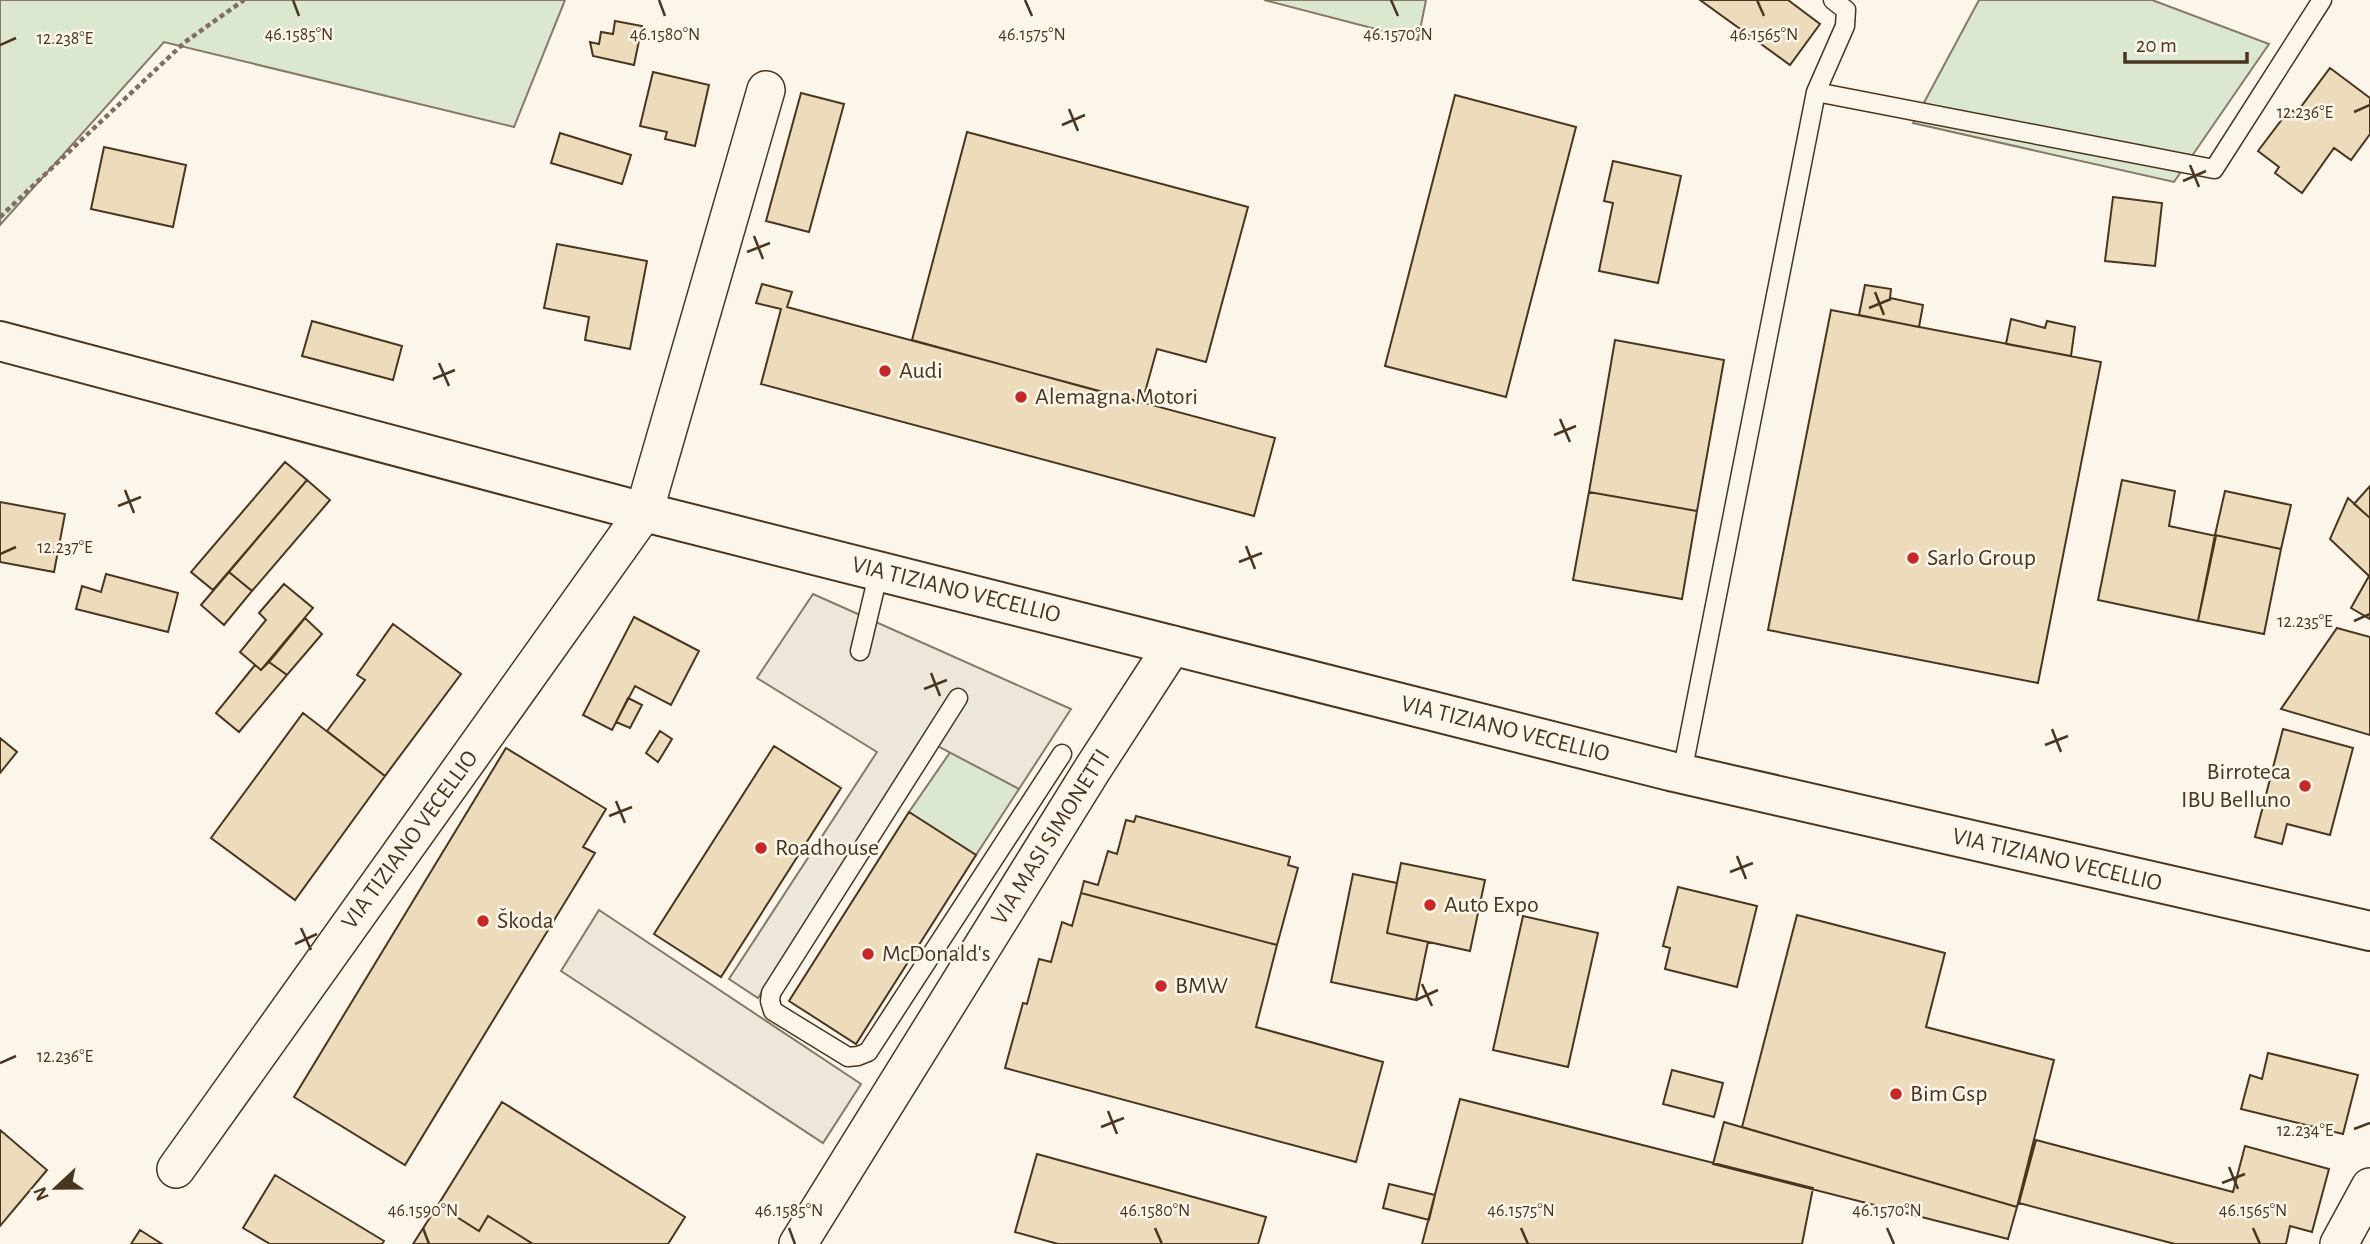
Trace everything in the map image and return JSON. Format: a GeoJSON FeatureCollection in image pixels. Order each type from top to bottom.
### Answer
{"type":"FeatureCollection","features":[{"type":"Feature","properties":{"kind":"main road","name":"VIA TIZIANO VECELLIO"},"geometry":{"type":"LineString","coordinates":[[0,341],[645,512],[1682,773],[2370,931]]}},
{"type":"Feature","properties":{"kind":"street"},"geometry":{"type":"LineString","coordinates":[[645,512],[766,90]]}},
{"type":"Feature","properties":{"kind":"street","name":"VIA TIZIANO VECELLIO"},"geometry":{"type":"LineString","coordinates":[[176,1169],[645,512]]}},
{"type":"Feature","properties":{"kind":"street","name":"VIA MASI SIMONETTI"},"geometry":{"type":"LineString","coordinates":[[798,1244],[1173,645]]}},
{"type":"Feature","properties":{"kind":"street"},"geometry":{"type":"LineString","coordinates":[[2339,1244],[2370,1187]]}},
{"type":"Feature","properties":{"kind":"lane"},"geometry":{"type":"LineString","coordinates":[[1682,773],[1816,92],[1845,26],[1846,10],[1833,0]]}},
{"type":"Feature","properties":{"kind":"lane"},"geometry":{"type":"LineString","coordinates":[[1816,92],[2214,169],[2322,0]]}},
{"type":"Feature","properties":{"kind":"lane"},"geometry":{"type":"LineString","coordinates":[[860,651],[878,571]]}},
{"type":"Feature","properties":{"kind":"lane"},"geometry":{"type":"LineString","coordinates":[[958,698],[771,993],[773,1011],[848,1057],[868,1052],[1062,754]]}},
{"type":"Feature","properties":{"kind":"path"},"geometry":{"type":"LineString","coordinates":[[0,217],[184,42],[244,0]]}},
{"type":"Feature","properties":{"kind":"green space"},"geometry":{"type":"Polygon","coordinates":[[[0,0],[565,0],[514,127],[164,42],[0,225],[0,0]]]}},
{"type":"Feature","properties":{"kind":"green space"},"geometry":{"type":"Polygon","coordinates":[[[1264,0],[1426,0],[1418,40],[1264,0]]]}},
{"type":"Feature","properties":{"kind":"green space"},"geometry":{"type":"Polygon","coordinates":[[[1979,0],[2152,0],[2269,44],[2174,182],[1913,123],[1979,0]]]}},
{"type":"Feature","properties":{"kind":"green space"},"geometry":{"type":"Polygon","coordinates":[[[951,751],[1019,789],[976,855],[909,812],[951,751]]]}},
{"type":"Feature","properties":{"kind":"shaded area"},"geometry":{"type":"Polygon","coordinates":[[[813,594],[1071,709],[1019,789],[930,742],[758,998],[729,979],[877,752],[757,678],[813,594]]]}},
{"type":"Feature","properties":{"kind":"shaded area"},"geometry":{"type":"Polygon","coordinates":[[[599,910],[861,1084],[823,1143],[561,971],[599,910]]]}},
{"type":"Feature","properties":{"kind":"building"},"geometry":{"type":"Polygon","coordinates":[[[1700,0],[1788,0],[1820,24],[1790,65],[1700,0]]]}},
{"type":"Feature","properties":{"kind":"building"},"geometry":{"type":"Polygon","coordinates":[[[615,21],[642,26],[634,65],[593,56],[590,42],[599,44],[601,32],[613,34],[615,21]]]}},
{"type":"Feature","properties":{"kind":"building"},"geometry":{"type":"Polygon","coordinates":[[[2330,68],[2370,98],[2370,134],[2351,160],[2334,148],[2302,193],[2275,173],[2279,167],[2258,151],[2289,110],[2297,112],[2330,68]]]}},
{"type":"Feature","properties":{"kind":"building"},"geometry":{"type":"Polygon","coordinates":[[[653,72],[709,85],[695,146],[665,139],[667,132],[640,126],[653,72]]]}},
{"type":"Feature","properties":{"kind":"building"},"geometry":{"type":"Polygon","coordinates":[[[801,93],[844,104],[809,232],[766,221],[801,93]]]}},
{"type":"Feature","properties":{"kind":"building"},"geometry":{"type":"Polygon","coordinates":[[[1455,95],[1576,127],[1506,397],[1385,366],[1455,95]]]}},
{"type":"Feature","properties":{"kind":"building"},"geometry":{"type":"Polygon","coordinates":[[[967,132],[1248,207],[1206,362],[1157,349],[1142,403],[912,340],[967,132]]]}},
{"type":"Feature","properties":{"kind":"building"},"geometry":{"type":"Polygon","coordinates":[[[560,133],[631,155],[622,184],[551,163],[560,133]]]}},
{"type":"Feature","properties":{"kind":"building"},"geometry":{"type":"Polygon","coordinates":[[[104,147],[186,165],[173,227],[91,209],[104,147]]]}},
{"type":"Feature","properties":{"kind":"building"},"geometry":{"type":"Polygon","coordinates":[[[1613,161],[1681,176],[1658,283],[1599,271],[1613,203],[1604,201],[1613,161]]]}},
{"type":"Feature","properties":{"kind":"building"},"geometry":{"type":"Polygon","coordinates":[[[2113,197],[2162,203],[2155,266],[2105,261],[2113,197]]]}},
{"type":"Feature","properties":{"kind":"building"},"geometry":{"type":"Polygon","coordinates":[[[557,244],[647,261],[630,349],[585,340],[589,317],[544,308],[557,244]]]}},
{"type":"Feature","properties":{"kind":"building"},"geometry":{"type":"Polygon","coordinates":[[[762,284],[792,292],[787,307],[1275,438],[1254,516],[761,384],[781,309],[756,303],[762,284]]]}},
{"type":"Feature","properties":{"kind":"building"},"geometry":{"type":"Polygon","coordinates":[[[1865,285],[1891,289],[1890,298],[1923,305],[1919,327],[1859,315],[1865,285]]]}},
{"type":"Feature","properties":{"kind":"building"},"geometry":{"type":"Polygon","coordinates":[[[1831,310],[2101,362],[2038,683],[1768,630],[1831,310]]]}},
{"type":"Feature","properties":{"kind":"building"},"geometry":{"type":"Polygon","coordinates":[[[2011,319],[2045,328],[2047,321],[2075,327],[2071,356],[2006,344],[2011,319]]]}},
{"type":"Feature","properties":{"kind":"building"},"geometry":{"type":"Polygon","coordinates":[[[312,321],[402,346],[393,380],[302,356],[312,321]]]}},
{"type":"Feature","properties":{"kind":"building"},"geometry":{"type":"Polygon","coordinates":[[[1615,340],[1724,360],[1697,511],[1589,492],[1615,340]]]}},
{"type":"Feature","properties":{"kind":"building"},"geometry":{"type":"Polygon","coordinates":[[[285,462],[307,480],[213,590],[191,572],[285,462]]]}},
{"type":"Feature","properties":{"kind":"building"},"geometry":{"type":"Polygon","coordinates":[[[307,480],[330,500],[252,591],[229,572],[307,480]]]}},
{"type":"Feature","properties":{"kind":"building"},"geometry":{"type":"Polygon","coordinates":[[[2122,480],[2175,491],[2169,526],[2216,536],[2198,621],[2098,600],[2122,480]]]}},
{"type":"Feature","properties":{"kind":"building"},"geometry":{"type":"Polygon","coordinates":[[[2370,486],[2370,518],[2354,504],[2370,486]]]}},
{"type":"Feature","properties":{"kind":"building"},"geometry":{"type":"Polygon","coordinates":[[[2225,491],[2291,505],[2281,549],[2215,535],[2225,491]]]}},
{"type":"Feature","properties":{"kind":"building"},"geometry":{"type":"Polygon","coordinates":[[[1589,492],[1697,511],[1682,599],[1573,580],[1589,492]]]}},
{"type":"Feature","properties":{"kind":"building"},"geometry":{"type":"Polygon","coordinates":[[[2348,498],[2370,518],[2370,619],[2351,608],[2369,576],[2330,539],[2348,498]]]}},
{"type":"Feature","properties":{"kind":"building"},"geometry":{"type":"Polygon","coordinates":[[[0,502],[65,514],[54,572],[0,562],[0,502]]]}},
{"type":"Feature","properties":{"kind":"building"},"geometry":{"type":"Polygon","coordinates":[[[2215,535],[2281,549],[2264,634],[2198,621],[2215,535]]]}},
{"type":"Feature","properties":{"kind":"building"},"geometry":{"type":"Polygon","coordinates":[[[229,572],[252,591],[224,625],[201,605],[229,572]]]}},
{"type":"Feature","properties":{"kind":"building"},"geometry":{"type":"Polygon","coordinates":[[[106,574],[178,593],[168,632],[76,609],[82,586],[101,592],[106,574]]]}},
{"type":"Feature","properties":{"kind":"building"},"geometry":{"type":"Polygon","coordinates":[[[284,584],[313,608],[261,670],[240,652],[266,620],[259,613],[284,584]]]}},
{"type":"Feature","properties":{"kind":"building"},"geometry":{"type":"Polygon","coordinates":[[[634,617],[699,651],[671,705],[635,686],[612,730],[583,715],[634,617]]]}},
{"type":"Feature","properties":{"kind":"building"},"geometry":{"type":"Polygon","coordinates":[[[305,618],[322,634],[287,675],[269,662],[305,618]]]}},
{"type":"Feature","properties":{"kind":"building"},"geometry":{"type":"Polygon","coordinates":[[[393,624],[461,674],[385,776],[327,731],[365,680],[357,675],[393,624]]]}},
{"type":"Feature","properties":{"kind":"building"},"geometry":{"type":"Polygon","coordinates":[[[2337,628],[2370,637],[2370,735],[2281,709],[2337,628]]]}},
{"type":"Feature","properties":{"kind":"building"},"geometry":{"type":"Polygon","coordinates":[[[269,662],[287,675],[239,732],[216,713],[255,665],[261,670],[269,662]]]}},
{"type":"Feature","properties":{"kind":"building"},"geometry":{"type":"Polygon","coordinates":[[[628,698],[642,705],[630,728],[616,722],[628,698]]]}},
{"type":"Feature","properties":{"kind":"building"},"geometry":{"type":"Polygon","coordinates":[[[303,713],[385,776],[295,900],[211,838],[303,713]]]}},
{"type":"Feature","properties":{"kind":"building","name":"Birroteca IBU Belluno"},"geometry":{"type":"Polygon","coordinates":[[[2283,729],[2353,748],[2330,835],[2287,824],[2282,844],[2255,837],[2283,729]]]}},
{"type":"Feature","properties":{"kind":"building"},"geometry":{"type":"Polygon","coordinates":[[[660,731],[672,739],[658,762],[646,753],[660,731]]]}},
{"type":"Feature","properties":{"kind":"building"},"geometry":{"type":"Polygon","coordinates":[[[0,738],[17,752],[0,773],[0,738]]]}},
{"type":"Feature","properties":{"kind":"building"},"geometry":{"type":"Polygon","coordinates":[[[774,746],[841,788],[721,977],[654,934],[774,746]]]}},
{"type":"Feature","properties":{"kind":"building"},"geometry":{"type":"Polygon","coordinates":[[[506,748],[606,809],[583,847],[595,853],[405,1165],[294,1097],[506,748]]]}},
{"type":"Feature","properties":{"kind":"building"},"geometry":{"type":"Polygon","coordinates":[[[909,812],[976,855],[856,1044],[789,1001],[909,812]]]}},
{"type":"Feature","properties":{"kind":"building"},"geometry":{"type":"Polygon","coordinates":[[[1136,816],[1290,857],[1288,865],[1298,868],[1277,945],[1081,893],[1084,881],[1098,885],[1108,851],[1117,854],[1126,820],[1134,822],[1136,816]]]}},
{"type":"Feature","properties":{"kind":"building"},"geometry":{"type":"Polygon","coordinates":[[[1401,863],[1485,880],[1470,951],[1387,933],[1401,863]]]}},
{"type":"Feature","properties":{"kind":"building"},"geometry":{"type":"Polygon","coordinates":[[[1353,874],[1397,883],[1387,933],[1428,942],[1416,1000],[1331,982],[1353,874]]]}},
{"type":"Feature","properties":{"kind":"building"},"geometry":{"type":"Polygon","coordinates":[[[1678,887],[1757,906],[1737,987],[1665,969],[1670,948],[1663,946],[1678,887]]]}},
{"type":"Feature","properties":{"kind":"building"},"geometry":{"type":"Polygon","coordinates":[[[1081,893],[1277,945],[1256,1027],[1383,1062],[1356,1162],[1005,1068],[1023,1003],[1027,1004],[1039,959],[1051,962],[1062,922],[1072,926],[1081,893]]]}},
{"type":"Feature","properties":{"kind":"building"},"geometry":{"type":"Polygon","coordinates":[[[1797,915],[1945,953],[1926,1027],[2054,1060],[2017,1207],[1742,1127],[1797,915]]]}},
{"type":"Feature","properties":{"kind":"building"},"geometry":{"type":"Polygon","coordinates":[[[1523,916],[1598,933],[1568,1067],[1493,1050],[1523,916]]]}},
{"type":"Feature","properties":{"kind":"building"},"geometry":{"type":"Polygon","coordinates":[[[2268,1053],[2358,1075],[2343,1134],[2241,1109],[2250,1075],[2262,1079],[2268,1053]]]}},
{"type":"Feature","properties":{"kind":"building"},"geometry":{"type":"Polygon","coordinates":[[[1672,1070],[1723,1083],[1714,1117],[1663,1104],[1672,1070]]]}},
{"type":"Feature","properties":{"kind":"building"},"geometry":{"type":"Polygon","coordinates":[[[1460,1099],[1813,1188],[1802,1244],[1422,1244],[1460,1099]]]}},
{"type":"Feature","properties":{"kind":"building"},"geometry":{"type":"Polygon","coordinates":[[[502,1102],[685,1217],[668,1244],[533,1244],[488,1216],[479,1231],[438,1205],[502,1102]]]}},
{"type":"Feature","properties":{"kind":"building"},"geometry":{"type":"Polygon","coordinates":[[[1724,1122],[2017,1207],[2008,1239],[1713,1164],[1724,1122]]]}},
{"type":"Feature","properties":{"kind":"building"},"geometry":{"type":"Polygon","coordinates":[[[0,1130],[47,1170],[0,1226],[0,1130]]]}},
{"type":"Feature","properties":{"kind":"building"},"geometry":{"type":"Polygon","coordinates":[[[2036,1140],[2233,1192],[2245,1146],[2329,1169],[2312,1232],[2290,1226],[2286,1244],[2175,1244],[2019,1203],[2036,1140]]]}},
{"type":"Feature","properties":{"kind":"building"},"geometry":{"type":"Polygon","coordinates":[[[1037,1154],[1266,1217],[1258,1244],[1058,1244],[1015,1232],[1037,1154]]]}},
{"type":"Feature","properties":{"kind":"building"},"geometry":{"type":"Polygon","coordinates":[[[275,1175],[384,1241],[382,1244],[270,1244],[243,1228],[275,1175]]]}},
{"type":"Feature","properties":{"kind":"building"},"geometry":{"type":"Polygon","coordinates":[[[1389,1184],[1435,1195],[1429,1220],[1383,1208],[1389,1184]]]}},
{"type":"Feature","properties":{"kind":"building"},"geometry":{"type":"Polygon","coordinates":[[[438,1205],[479,1231],[488,1216],[533,1244],[413,1244],[438,1205]]]}},
{"type":"Feature","properties":{"kind":"building"},"geometry":{"type":"Polygon","coordinates":[[[140,1230],[162,1244],[131,1244],[140,1230]]]}},
{"type":"Feature","properties":{"kind":"place","name":"Audi"},"geometry":{"type":"Point","coordinates":[885,371]}},
{"type":"Feature","properties":{"kind":"place","name":"Alemagna Motori"},"geometry":{"type":"Point","coordinates":[1021,397]}},
{"type":"Feature","properties":{"kind":"place","name":"Sarlo Group"},"geometry":{"type":"Point","coordinates":[1913,558]}},
{"type":"Feature","properties":{"kind":"place","name":"Birroteca IBU Belluno"},"geometry":{"type":"Point","coordinates":[2305,786]}},
{"type":"Feature","properties":{"kind":"place","name":"Roadhouse"},"geometry":{"type":"Point","coordinates":[761,848]}},
{"type":"Feature","properties":{"kind":"place","name":"Auto Expo"},"geometry":{"type":"Point","coordinates":[1430,905]}},
{"type":"Feature","properties":{"kind":"place","name":"Škoda"},"geometry":{"type":"Point","coordinates":[483,921]}},
{"type":"Feature","properties":{"kind":"place","name":"McDonald's"},"geometry":{"type":"Point","coordinates":[868,954]}},
{"type":"Feature","properties":{"kind":"place","name":"BMW"},"geometry":{"type":"Point","coordinates":[1161,986]}},
{"type":"Feature","properties":{"kind":"place","name":"Bim Gsp"},"geometry":{"type":"Point","coordinates":[1896,1094]}}]}
